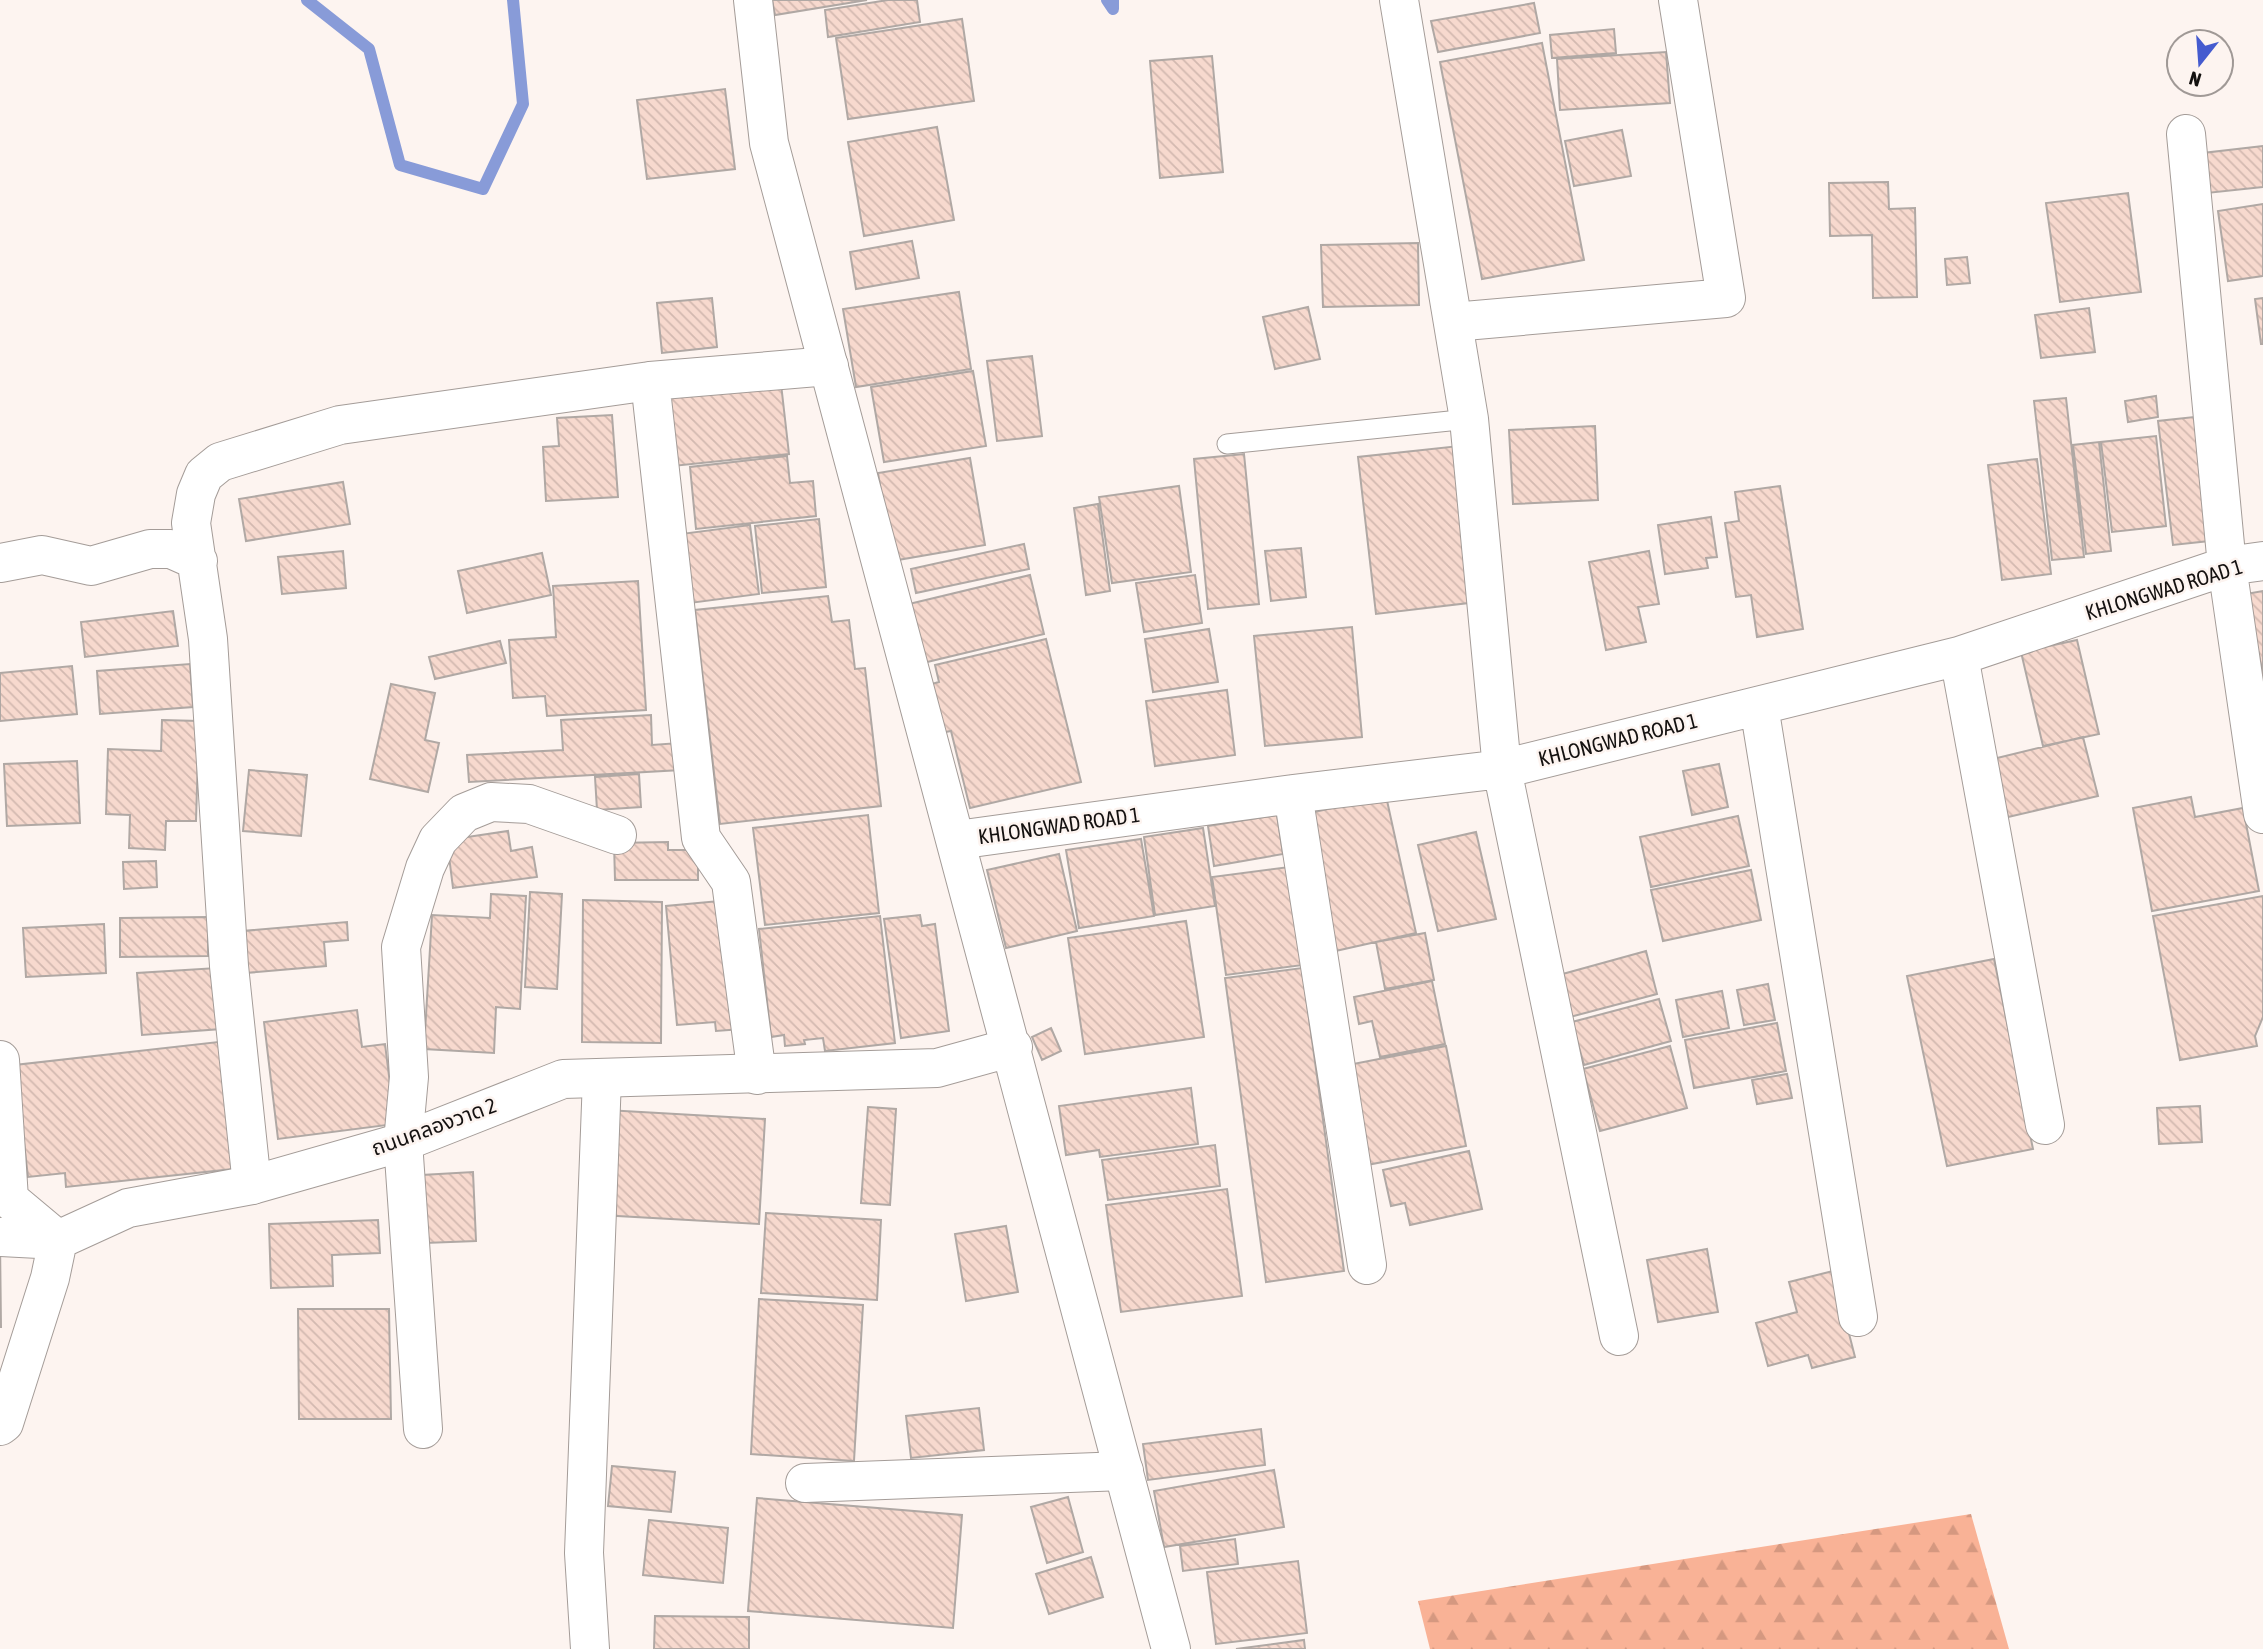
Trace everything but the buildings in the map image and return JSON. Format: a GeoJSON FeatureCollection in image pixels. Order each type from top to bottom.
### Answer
{"type":"FeatureCollection","features":[{"type":"Feature","properties":{"kind":"street"},"geometry":{"type":"LineString","coordinates":[[753,0],[769,143],[1013,1047],[1171,1649]]}},
{"type":"Feature","properties":{"kind":"street"},"geometry":{"type":"LineString","coordinates":[[1399,0],[1469,419],[1502,769],[1619,1336]]}},
{"type":"Feature","properties":{"kind":"street"},"geometry":{"type":"LineString","coordinates":[[1453,322],[1726,298],[1678,0]]}},
{"type":"Feature","properties":{"kind":"street"},"geometry":{"type":"LineString","coordinates":[[2186,134],[2245,564],[2263,814]]}},
{"type":"Feature","properties":{"kind":"street"},"geometry":{"type":"LineString","coordinates":[[252,1185],[229,966],[208,639],[191,523],[196,494],[204,475],[220,462],[340,425],[650,381],[829,366]]}},
{"type":"Feature","properties":{"kind":"street"},"geometry":{"type":"LineString","coordinates":[[650,381],[701,838],[731,882],[757,1075]]}},
{"type":"Feature","properties":{"kind":"street"},"geometry":{"type":"LineString","coordinates":[[0,564],[42,555],[91,566],[150,550],[171,549],[198,561]]}},
{"type":"Feature","properties":{"kind":"street","name":"KHLONGWAD ROAD 1"},"geometry":{"type":"LineString","coordinates":[[957,840],[1293,794],[1502,769],[1959,656],[2245,564]]}},
{"type":"Feature","properties":{"kind":"street"},"geometry":{"type":"LineString","coordinates":[[1959,656],[2045,1125]]}},
{"type":"Feature","properties":{"kind":"street"},"geometry":{"type":"LineString","coordinates":[[1759,706],[1858,1317]]}},
{"type":"Feature","properties":{"kind":"street"},"geometry":{"type":"LineString","coordinates":[[1293,794],[1367,1265]]}},
{"type":"Feature","properties":{"kind":"street"},"geometry":{"type":"LineString","coordinates":[[423,1429],[402,1142],[408,1077],[401,947],[425,868],[438,840],[464,813],[491,802],[529,804],[617,835]]}},
{"type":"Feature","properties":{"kind":"street","name":"ถนนคลองวาด 2"},"geometry":{"type":"LineString","coordinates":[[58,1240],[128,1208],[252,1185],[402,1142],[563,1079],[937,1068],[1013,1047]]}},
{"type":"Feature","properties":{"kind":"street"},"geometry":{"type":"LineString","coordinates":[[0,1060],[9,1199],[58,1240]]}},
{"type":"Feature","properties":{"kind":"street"},"geometry":{"type":"LineString","coordinates":[[590,1649],[584,1553],[602,1078]]}},
{"type":"Feature","properties":{"kind":"street"},"geometry":{"type":"LineString","coordinates":[[0,1237],[58,1240]]}},
{"type":"Feature","properties":{"kind":"street"},"geometry":{"type":"LineString","coordinates":[[0,1426],[4,1423],[50,1278],[58,1240]]}},
{"type":"Feature","properties":{"kind":"street"},"geometry":{"type":"LineString","coordinates":[[806,1483],[1124,1471]]}},
{"type":"Feature","properties":{"kind":"lane"},"geometry":{"type":"LineString","coordinates":[[1227,444],[1469,419]]}},
{"type":"Feature","properties":{"kind":"green space"},"geometry":{"type":"Polygon","coordinates":[[[1971,1514],[2009,1649],[1430,1649],[1418,1601],[1971,1514]]]}},
{"type":"Feature","properties":{"kind":"waterway"},"geometry":{"type":"LineString","coordinates":[[307,0],[369,49],[400,165],[483,189],[523,104],[513,0]]}},
{"type":"Feature","properties":{"kind":"waterway"},"geometry":{"type":"LineString","coordinates":[[1107,0],[1113,9],[1113,0]]}}]}
